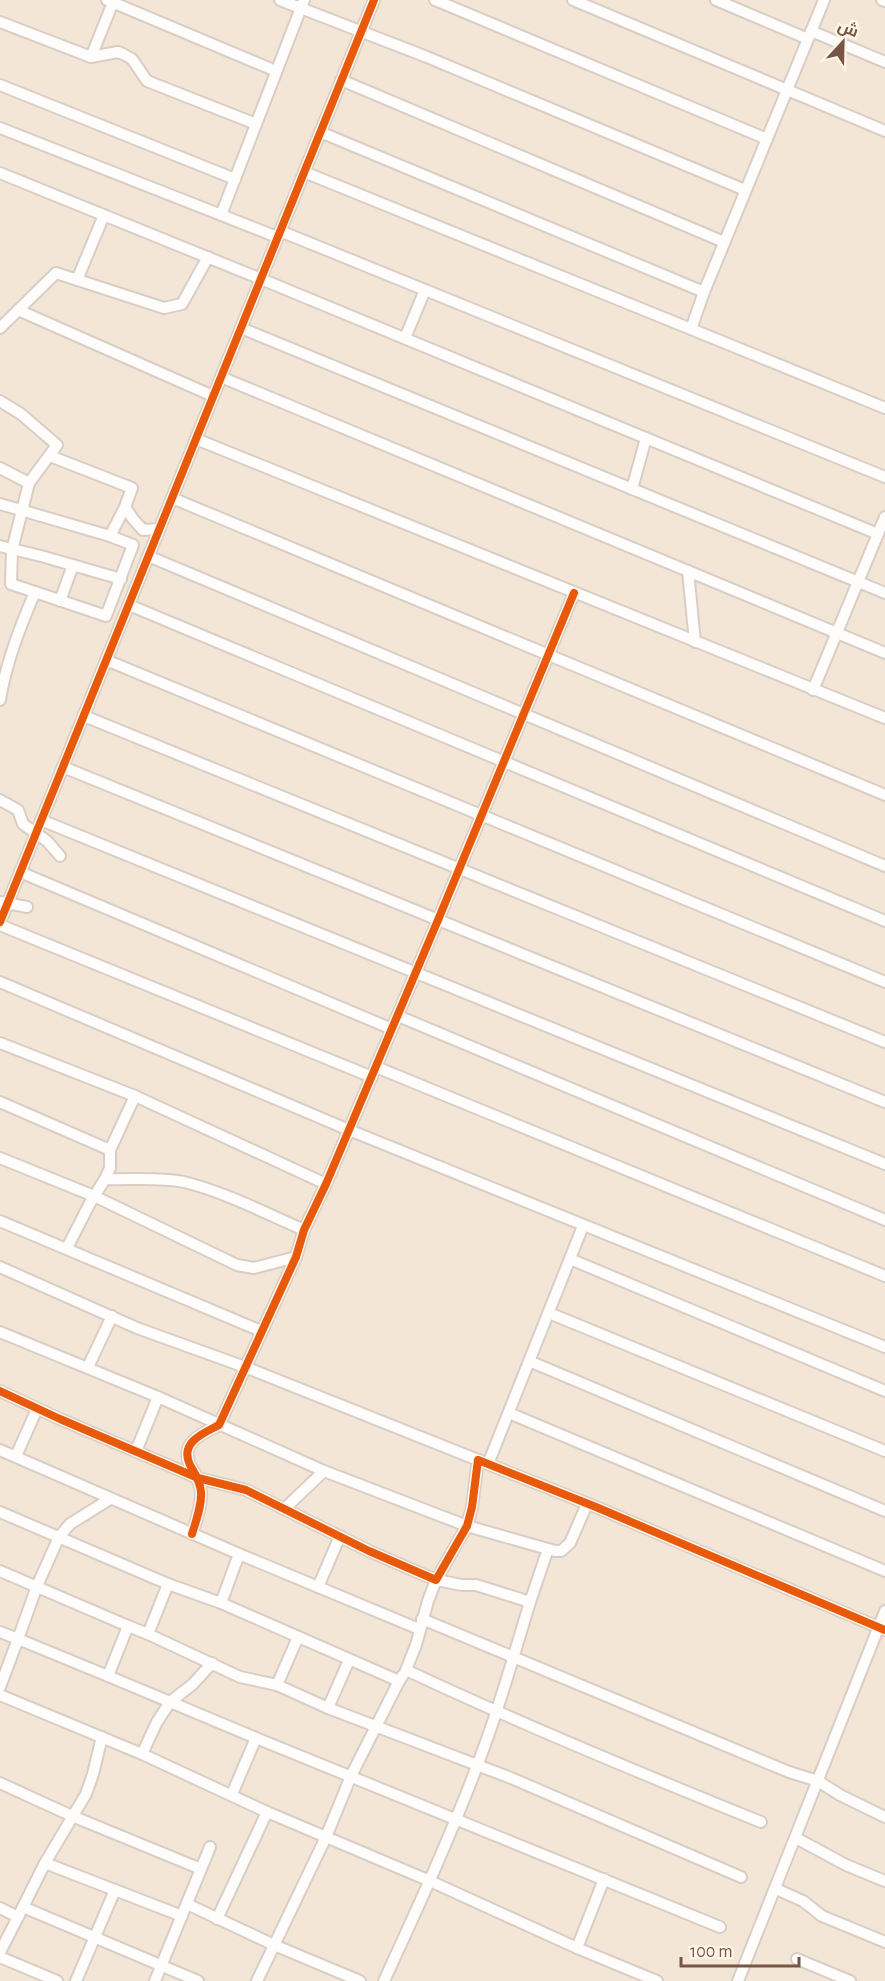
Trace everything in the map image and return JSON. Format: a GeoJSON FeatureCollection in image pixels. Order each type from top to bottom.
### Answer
{"type":"FeatureCollection","features":[{"type":"Feature","properties":{"kind":"street"},"geometry":{"type":"LineString","coordinates":[[280,0],[302,4],[361,31],[746,190]]}},
{"type":"Feature","properties":{"kind":"street"},"geometry":{"type":"LineString","coordinates":[[374,0],[84,716],[20,872],[4,902],[0,924],[885,1276]]}},
{"type":"Feature","properties":{"kind":"street"},"geometry":{"type":"LineString","coordinates":[[435,0],[767,139]]}},
{"type":"Feature","properties":{"kind":"street"},"geometry":{"type":"LineString","coordinates":[[573,0],[885,131]]}},
{"type":"Feature","properties":{"kind":"street"},"geometry":{"type":"LineString","coordinates":[[716,0],[885,62]]}},
{"type":"Feature","properties":{"kind":"street"},"geometry":{"type":"LineString","coordinates":[[691,329],[724,242],[824,0]]}},
{"type":"Feature","properties":{"kind":"street"},"geometry":{"type":"LineString","coordinates":[[91,57],[111,1],[276,71]]}},
{"type":"Feature","properties":{"kind":"street"},"geometry":{"type":"LineString","coordinates":[[221,215],[302,4]]}},
{"type":"Feature","properties":{"kind":"street"},"geometry":{"type":"LineString","coordinates":[[0,22],[91,57],[118,52],[132,59],[147,81],[256,124]]}},
{"type":"Feature","properties":{"kind":"street"},"geometry":{"type":"LineString","coordinates":[[341,80],[724,242]]}},
{"type":"Feature","properties":{"kind":"street"},"geometry":{"type":"LineString","coordinates":[[0,85],[235,178]]}},
{"type":"Feature","properties":{"kind":"street"},"geometry":{"type":"LineString","coordinates":[[0,128],[221,215],[279,234],[425,290],[885,477]]}},
{"type":"Feature","properties":{"kind":"street"},"geometry":{"type":"LineString","coordinates":[[320,132],[704,292]]}},
{"type":"Feature","properties":{"kind":"street"},"geometry":{"type":"LineString","coordinates":[[304,172],[885,408]]}},
{"type":"Feature","properties":{"kind":"street"},"geometry":{"type":"LineString","coordinates":[[1,176],[208,257],[646,438],[882,526],[813,690]]}},
{"type":"Feature","properties":{"kind":"street"},"geometry":{"type":"LineString","coordinates":[[77,280],[104,215]]}},
{"type":"Feature","properties":{"kind":"street"},"geometry":{"type":"LineString","coordinates":[[0,328],[56,273],[164,308],[182,304],[208,257]]}},
{"type":"Feature","properties":{"kind":"street"},"geometry":{"type":"LineString","coordinates":[[405,338],[425,290]]}},
{"type":"Feature","properties":{"kind":"street"},"geometry":{"type":"LineString","coordinates":[[18,310],[213,396]]}},
{"type":"Feature","properties":{"kind":"street"},"geometry":{"type":"LineString","coordinates":[[241,328],[885,593]]}},
{"type":"Feature","properties":{"kind":"street"},"geometry":{"type":"LineString","coordinates":[[221,377],[885,653]]}},
{"type":"Feature","properties":{"kind":"street"},"geometry":{"type":"LineString","coordinates":[[0,401],[21,414],[57,445],[29,483],[12,550],[11,584]]}},
{"type":"Feature","properties":{"kind":"street"},"geometry":{"type":"LineString","coordinates":[[632,489],[646,438]]}},
{"type":"Feature","properties":{"kind":"street"},"geometry":{"type":"LineString","coordinates":[[196,439],[885,718]]}},
{"type":"Feature","properties":{"kind":"street"},"geometry":{"type":"LineString","coordinates":[[50,456],[132,488],[110,536]]}},
{"type":"Feature","properties":{"kind":"street"},"geometry":{"type":"LineString","coordinates":[[0,468],[29,483]]}},
{"type":"Feature","properties":{"kind":"street"},"geometry":{"type":"LineString","coordinates":[[172,498],[885,795]]}},
{"type":"Feature","properties":{"kind":"street"},"geometry":{"type":"LineString","coordinates":[[0,504],[134,544],[106,616],[0,580]]}},
{"type":"Feature","properties":{"kind":"street"},"geometry":{"type":"LineString","coordinates":[[125,507],[143,530],[159,529]]}},
{"type":"Feature","properties":{"kind":"street"},"geometry":{"type":"LineString","coordinates":[[0,546],[121,579]]}},
{"type":"Feature","properties":{"kind":"street"},"geometry":{"type":"LineString","coordinates":[[148,556],[885,866]]}},
{"type":"Feature","properties":{"kind":"street"},"geometry":{"type":"LineString","coordinates":[[60,601],[73,565]]}},
{"type":"Feature","properties":{"kind":"street"},"geometry":{"type":"LineString","coordinates":[[688,571],[695,642]]}},
{"type":"Feature","properties":{"kind":"street"},"geometry":{"type":"LineString","coordinates":[[0,700],[2,684],[13,649],[35,592]]}},
{"type":"Feature","properties":{"kind":"street"},"geometry":{"type":"LineString","coordinates":[[192,1534],[201,1495],[198,1478],[188,1460],[189,1448],[193,1439],[219,1425],[296,1257],[304,1230],[327,1184],[574,593]]}},
{"type":"Feature","properties":{"kind":"street"},"geometry":{"type":"LineString","coordinates":[[129,605],[885,921]]}},
{"type":"Feature","properties":{"kind":"street"},"geometry":{"type":"LineString","coordinates":[[106,660],[885,982]]}},
{"type":"Feature","properties":{"kind":"street"},"geometry":{"type":"LineString","coordinates":[[84,716],[885,1042]]}},
{"type":"Feature","properties":{"kind":"street"},"geometry":{"type":"LineString","coordinates":[[63,767],[885,1102]]}},
{"type":"Feature","properties":{"kind":"street"},"geometry":{"type":"LineString","coordinates":[[0,800],[18,810],[23,824],[47,841],[60,856]]}},
{"type":"Feature","properties":{"kind":"street"},"geometry":{"type":"LineString","coordinates":[[41,820],[885,1164]]}},
{"type":"Feature","properties":{"kind":"street"},"geometry":{"type":"LineString","coordinates":[[20,872],[392,1029]]}},
{"type":"Feature","properties":{"kind":"street"},"geometry":{"type":"LineString","coordinates":[[4,902],[27,907]]}},
{"type":"Feature","properties":{"kind":"street"},"geometry":{"type":"LineString","coordinates":[[0,982],[349,1130],[885,1347]]}},
{"type":"Feature","properties":{"kind":"street"},"geometry":{"type":"LineString","coordinates":[[398,1016],[885,1220]]}},
{"type":"Feature","properties":{"kind":"street"},"geometry":{"type":"LineString","coordinates":[[0,1043],[135,1096],[327,1184]]}},
{"type":"Feature","properties":{"kind":"street"},"geometry":{"type":"LineString","coordinates":[[67,1248],[110,1168],[110,1150],[135,1096]]}},
{"type":"Feature","properties":{"kind":"street"},"geometry":{"type":"LineString","coordinates":[[0,1102],[110,1150]]}},
{"type":"Feature","properties":{"kind":"street"},"geometry":{"type":"LineString","coordinates":[[0,1158],[94,1196],[237,1265],[254,1269],[296,1257]]}},
{"type":"Feature","properties":{"kind":"street"},"geometry":{"type":"LineString","coordinates":[[105,1179],[155,1179],[183,1182],[219,1194],[304,1230]]}},
{"type":"Feature","properties":{"kind":"street"},"geometry":{"type":"LineString","coordinates":[[0,1221],[261,1331]]}},
{"type":"Feature","properties":{"kind":"street"},"geometry":{"type":"LineString","coordinates":[[257,1981],[326,1837],[351,1776],[406,1670],[436,1580],[467,1527],[483,1462],[509,1413],[583,1226]]}},
{"type":"Feature","properties":{"kind":"street"},"geometry":{"type":"LineString","coordinates":[[570,1259],[885,1391]]}},
{"type":"Feature","properties":{"kind":"street"},"geometry":{"type":"LineString","coordinates":[[0,1267],[112,1316],[587,1504],[882,1628]]}},
{"type":"Feature","properties":{"kind":"street"},"geometry":{"type":"LineString","coordinates":[[549,1313],[885,1451]]}},
{"type":"Feature","properties":{"kind":"street"},"geometry":{"type":"LineString","coordinates":[[88,1368],[112,1316]]}},
{"type":"Feature","properties":{"kind":"street"},"geometry":{"type":"LineString","coordinates":[[0,1332],[158,1397],[324,1471],[467,1527],[561,1551],[570,1543],[587,1504]]}},
{"type":"Feature","properties":{"kind":"street"},"geometry":{"type":"LineString","coordinates":[[529,1361],[885,1511]]}},
{"type":"Feature","properties":{"kind":"street"},"geometry":{"type":"LineString","coordinates":[[0,1391],[198,1478],[237,1486],[436,1580],[462,1586],[476,1585],[530,1602]]}},
{"type":"Feature","properties":{"kind":"street"},"geometry":{"type":"LineString","coordinates":[[136,1451],[158,1397]]}},
{"type":"Feature","properties":{"kind":"street"},"geometry":{"type":"LineString","coordinates":[[16,1456],[37,1409]]}},
{"type":"Feature","properties":{"kind":"street"},"geometry":{"type":"LineString","coordinates":[[509,1413],[885,1571]]}},
{"type":"Feature","properties":{"kind":"street"},"geometry":{"type":"LineString","coordinates":[[0,1450],[318,1587],[513,1656],[789,1772],[818,1781],[840,1796],[885,1817]]}},
{"type":"Feature","properties":{"kind":"street"},"geometry":{"type":"LineString","coordinates":[[284,1509],[324,1471]]}},
{"type":"Feature","properties":{"kind":"street"},"geometry":{"type":"LineString","coordinates":[[0,1687],[37,1586],[59,1537],[70,1524],[110,1499]]}},
{"type":"Feature","properties":{"kind":"street"},"geometry":{"type":"LineString","coordinates":[[0,1512],[168,1584],[221,1603],[399,1681]]}},
{"type":"Feature","properties":{"kind":"street"},"geometry":{"type":"LineString","coordinates":[[318,1587],[339,1536]]}},
{"type":"Feature","properties":{"kind":"street"},"geometry":{"type":"LineString","coordinates":[[384,1981],[430,1881],[477,1765],[548,1549]]}},
{"type":"Feature","properties":{"kind":"street"},"geometry":{"type":"LineString","coordinates":[[221,1603],[240,1554]]}},
{"type":"Feature","properties":{"kind":"street"},"geometry":{"type":"LineString","coordinates":[[0,1571],[148,1634],[240,1677],[277,1685],[328,1708],[477,1765],[741,1877]]}},
{"type":"Feature","properties":{"kind":"street"},"geometry":{"type":"LineString","coordinates":[[148,1634],[168,1584]]}},
{"type":"Feature","properties":{"kind":"street"},"geometry":{"type":"LineString","coordinates":[[738,1981],[882,1628],[885,1611]]}},
{"type":"Feature","properties":{"kind":"street"},"geometry":{"type":"LineString","coordinates":[[108,1676],[128,1626]]}},
{"type":"Feature","properties":{"kind":"street"},"geometry":{"type":"LineString","coordinates":[[0,1632],[720,1927]]}},
{"type":"Feature","properties":{"kind":"street"},"geometry":{"type":"LineString","coordinates":[[277,1685],[298,1637]]}},
{"type":"Feature","properties":{"kind":"street"},"geometry":{"type":"LineString","coordinates":[[328,1708],[349,1660]]}},
{"type":"Feature","properties":{"kind":"street"},"geometry":{"type":"LineString","coordinates":[[142,1754],[157,1722],[170,1702],[193,1684],[212,1663]]}},
{"type":"Feature","properties":{"kind":"street"},"geometry":{"type":"LineString","coordinates":[[406,1670],[495,1712],[761,1822]]}},
{"type":"Feature","properties":{"kind":"street"},"geometry":{"type":"LineString","coordinates":[[0,1695],[142,1754],[267,1812],[657,1981]]}},
{"type":"Feature","properties":{"kind":"street"},"geometry":{"type":"LineString","coordinates":[[0,1952],[45,1863],[86,1794],[102,1737]]}},
{"type":"Feature","properties":{"kind":"street"},"geometry":{"type":"LineString","coordinates":[[232,1794],[256,1738]]}},
{"type":"Feature","properties":{"kind":"street"},"geometry":{"type":"LineString","coordinates":[[0,1783],[72,1816],[201,1869]]}},
{"type":"Feature","properties":{"kind":"street"},"geometry":{"type":"LineString","coordinates":[[218,1918],[267,1812]]}},
{"type":"Feature","properties":{"kind":"street"},"geometry":{"type":"LineString","coordinates":[[796,1838],[846,1865],[885,1881]]}},
{"type":"Feature","properties":{"kind":"street"},"geometry":{"type":"LineString","coordinates":[[156,1981],[210,1847]]}},
{"type":"Feature","properties":{"kind":"street"},"geometry":{"type":"LineString","coordinates":[[45,1863],[182,1916]]}},
{"type":"Feature","properties":{"kind":"street"},"geometry":{"type":"LineString","coordinates":[[577,1948],[604,1879]]}},
{"type":"Feature","properties":{"kind":"street"},"geometry":{"type":"LineString","coordinates":[[776,1889],[804,1900],[822,1916],[885,1942]]}},
{"type":"Feature","properties":{"kind":"street"},"geometry":{"type":"LineString","coordinates":[[76,1981],[115,1890]]}},
{"type":"Feature","properties":{"kind":"street"},"geometry":{"type":"LineString","coordinates":[[187,1904],[274,1945],[360,1981]]}},
{"type":"Feature","properties":{"kind":"street"},"geometry":{"type":"LineString","coordinates":[[0,1908],[21,1912],[96,1938],[198,1981]]}},
{"type":"Feature","properties":{"kind":"street"},"geometry":{"type":"LineString","coordinates":[[0,1957],[57,1981]]}},
{"type":"Feature","properties":{"kind":"street"},"geometry":{"type":"LineString","coordinates":[[797,1959],[850,1981]]}},
{"type":"Feature","properties":{"kind":"shaded area"},"geometry":{"type":"Polygon","coordinates":[[[0,0],[885,0],[885,1981],[0,1981],[0,0]]]}},
{"type":"Feature","properties":{"kind":"cycle path"},"geometry":{"type":"LineString","coordinates":[[0,922],[374,0]]}},
{"type":"Feature","properties":{"kind":"cycle path"},"geometry":{"type":"LineString","coordinates":[[192,1534],[200,1508],[201,1492],[187,1457],[190,1444],[219,1425],[296,1257],[304,1230],[326,1184],[438,920],[574,593]]}},
{"type":"Feature","properties":{"kind":"cycle path"},"geometry":{"type":"LineString","coordinates":[[0,1391],[198,1478],[246,1490],[369,1551],[436,1580],[467,1526],[472,1507],[478,1460],[596,1507],[885,1630]]}}]}
